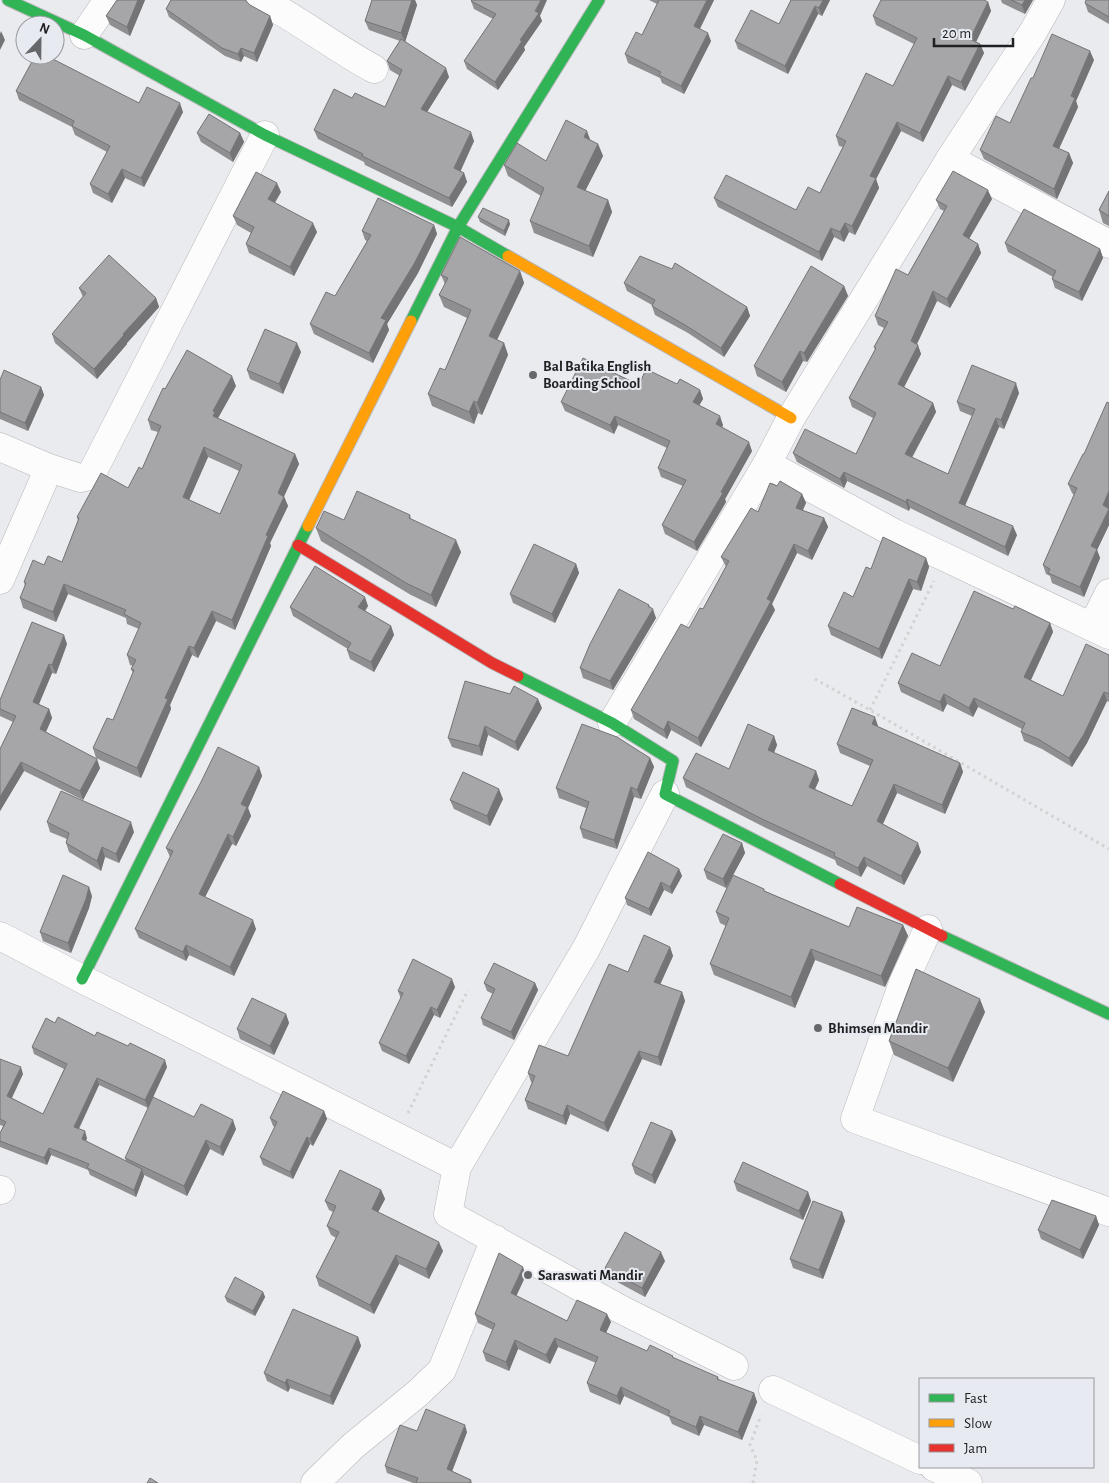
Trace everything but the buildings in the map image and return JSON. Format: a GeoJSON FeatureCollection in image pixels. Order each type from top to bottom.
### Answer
{"type":"FeatureCollection","features":[{"type":"Feature","properties":{"kind":"street"},"geometry":{"type":"LineString","coordinates":[[8,0],[84,35],[265,135],[458,227],[791,418]]}},
{"type":"Feature","properties":{"kind":"street"},"geometry":{"type":"LineString","coordinates":[[84,35],[108,0]]}},
{"type":"Feature","properties":{"kind":"street"},"geometry":{"type":"LineString","coordinates":[[262,0],[283,11],[346,54],[374,69]]}},
{"type":"Feature","properties":{"kind":"street"},"geometry":{"type":"LineString","coordinates":[[82,979],[458,227],[599,0]]}},
{"type":"Feature","properties":{"kind":"street"},"geometry":{"type":"LineString","coordinates":[[612,723],[767,464],[791,418],[950,159],[1033,32],[1051,0]]}},
{"type":"Feature","properties":{"kind":"street"},"geometry":{"type":"LineString","coordinates":[[0,447],[49,468],[80,478],[88,476],[93,472],[265,135]]}},
{"type":"Feature","properties":{"kind":"street"},"geometry":{"type":"LineString","coordinates":[[950,159],[1109,244]]}},
{"type":"Feature","properties":{"kind":"street"},"geometry":{"type":"LineString","coordinates":[[767,464],[894,533],[1101,631],[1109,592]]}},
{"type":"Feature","properties":{"kind":"street"},"geometry":{"type":"LineString","coordinates":[[0,580],[49,468]]}},
{"type":"Feature","properties":{"kind":"street"},"geometry":{"type":"LineString","coordinates":[[298,544],[492,663],[612,723],[673,762],[665,794],[586,949],[457,1166],[448,1214],[622,1310],[734,1366]]}},
{"type":"Feature","properties":{"kind":"street"},"geometry":{"type":"LineString","coordinates":[[665,794],[928,929],[1109,1014]]}},
{"type":"Feature","properties":{"kind":"street"},"geometry":{"type":"LineString","coordinates":[[928,929],[903,983],[855,1119],[1109,1212]]}},
{"type":"Feature","properties":{"kind":"street"},"geometry":{"type":"LineString","coordinates":[[0,936],[82,979],[457,1166]]}},
{"type":"Feature","properties":{"kind":"street"},"geometry":{"type":"LineString","coordinates":[[315,1483],[353,1446],[418,1393],[442,1370],[495,1239]]}},
{"type":"Feature","properties":{"kind":"street"},"geometry":{"type":"LineString","coordinates":[[773,1390],[919,1460]]}},
{"type":"Feature","properties":{"kind":"street"},"geometry":{"type":"LineString","coordinates":[[936,1468],[968,1483]]}},
{"type":"Feature","properties":{"kind":"path"},"geometry":{"type":"LineString","coordinates":[[870,710],[946,558]]}},
{"type":"Feature","properties":{"kind":"path"},"geometry":{"type":"LineString","coordinates":[[815,679],[1109,849]]}},
{"type":"Feature","properties":{"kind":"path"},"geometry":{"type":"LineString","coordinates":[[396,1136],[468,990]]}},
{"type":"Feature","properties":{"kind":"path"},"geometry":{"type":"LineString","coordinates":[[753,1483],[757,1460],[750,1445],[764,1407],[773,1390]]}},
{"type":"Feature","properties":{"kind":"traffic: fast"},"geometry":{"type":"LineString","coordinates":[[8,0],[84,35],[265,135],[458,227],[508,256]]}},
{"type":"Feature","properties":{"kind":"traffic: fast"},"geometry":{"type":"LineString","coordinates":[[411,321],[458,227],[599,0]]}},
{"type":"Feature","properties":{"kind":"traffic: fast"},"geometry":{"type":"LineString","coordinates":[[82,979],[308,526]]}},
{"type":"Feature","properties":{"kind":"traffic: fast"},"geometry":{"type":"LineString","coordinates":[[518,676],[612,723],[673,761],[665,794],[840,884]]}},
{"type":"Feature","properties":{"kind":"traffic: fast"},"geometry":{"type":"LineString","coordinates":[[942,936],[1109,1014]]}},
{"type":"Feature","properties":{"kind":"traffic: slow"},"geometry":{"type":"LineString","coordinates":[[508,256],[791,418]]}},
{"type":"Feature","properties":{"kind":"traffic: slow"},"geometry":{"type":"LineString","coordinates":[[308,526],[411,321]]}},
{"type":"Feature","properties":{"kind":"traffic: jam"},"geometry":{"type":"LineString","coordinates":[[298,545],[492,663],[518,676]]}},
{"type":"Feature","properties":{"kind":"traffic: jam"},"geometry":{"type":"LineString","coordinates":[[840,884],[942,936]]}},
{"type":"Feature","properties":{"kind":"place","name":"Bal Batika English Boarding School"},"geometry":{"type":"Point","coordinates":[533,375]}},
{"type":"Feature","properties":{"kind":"place","name":"Bhimsen Mandir"},"geometry":{"type":"Point","coordinates":[818,1028]}},
{"type":"Feature","properties":{"kind":"place","name":"Saraswati Mandir"},"geometry":{"type":"Point","coordinates":[528,1275]}}]}
